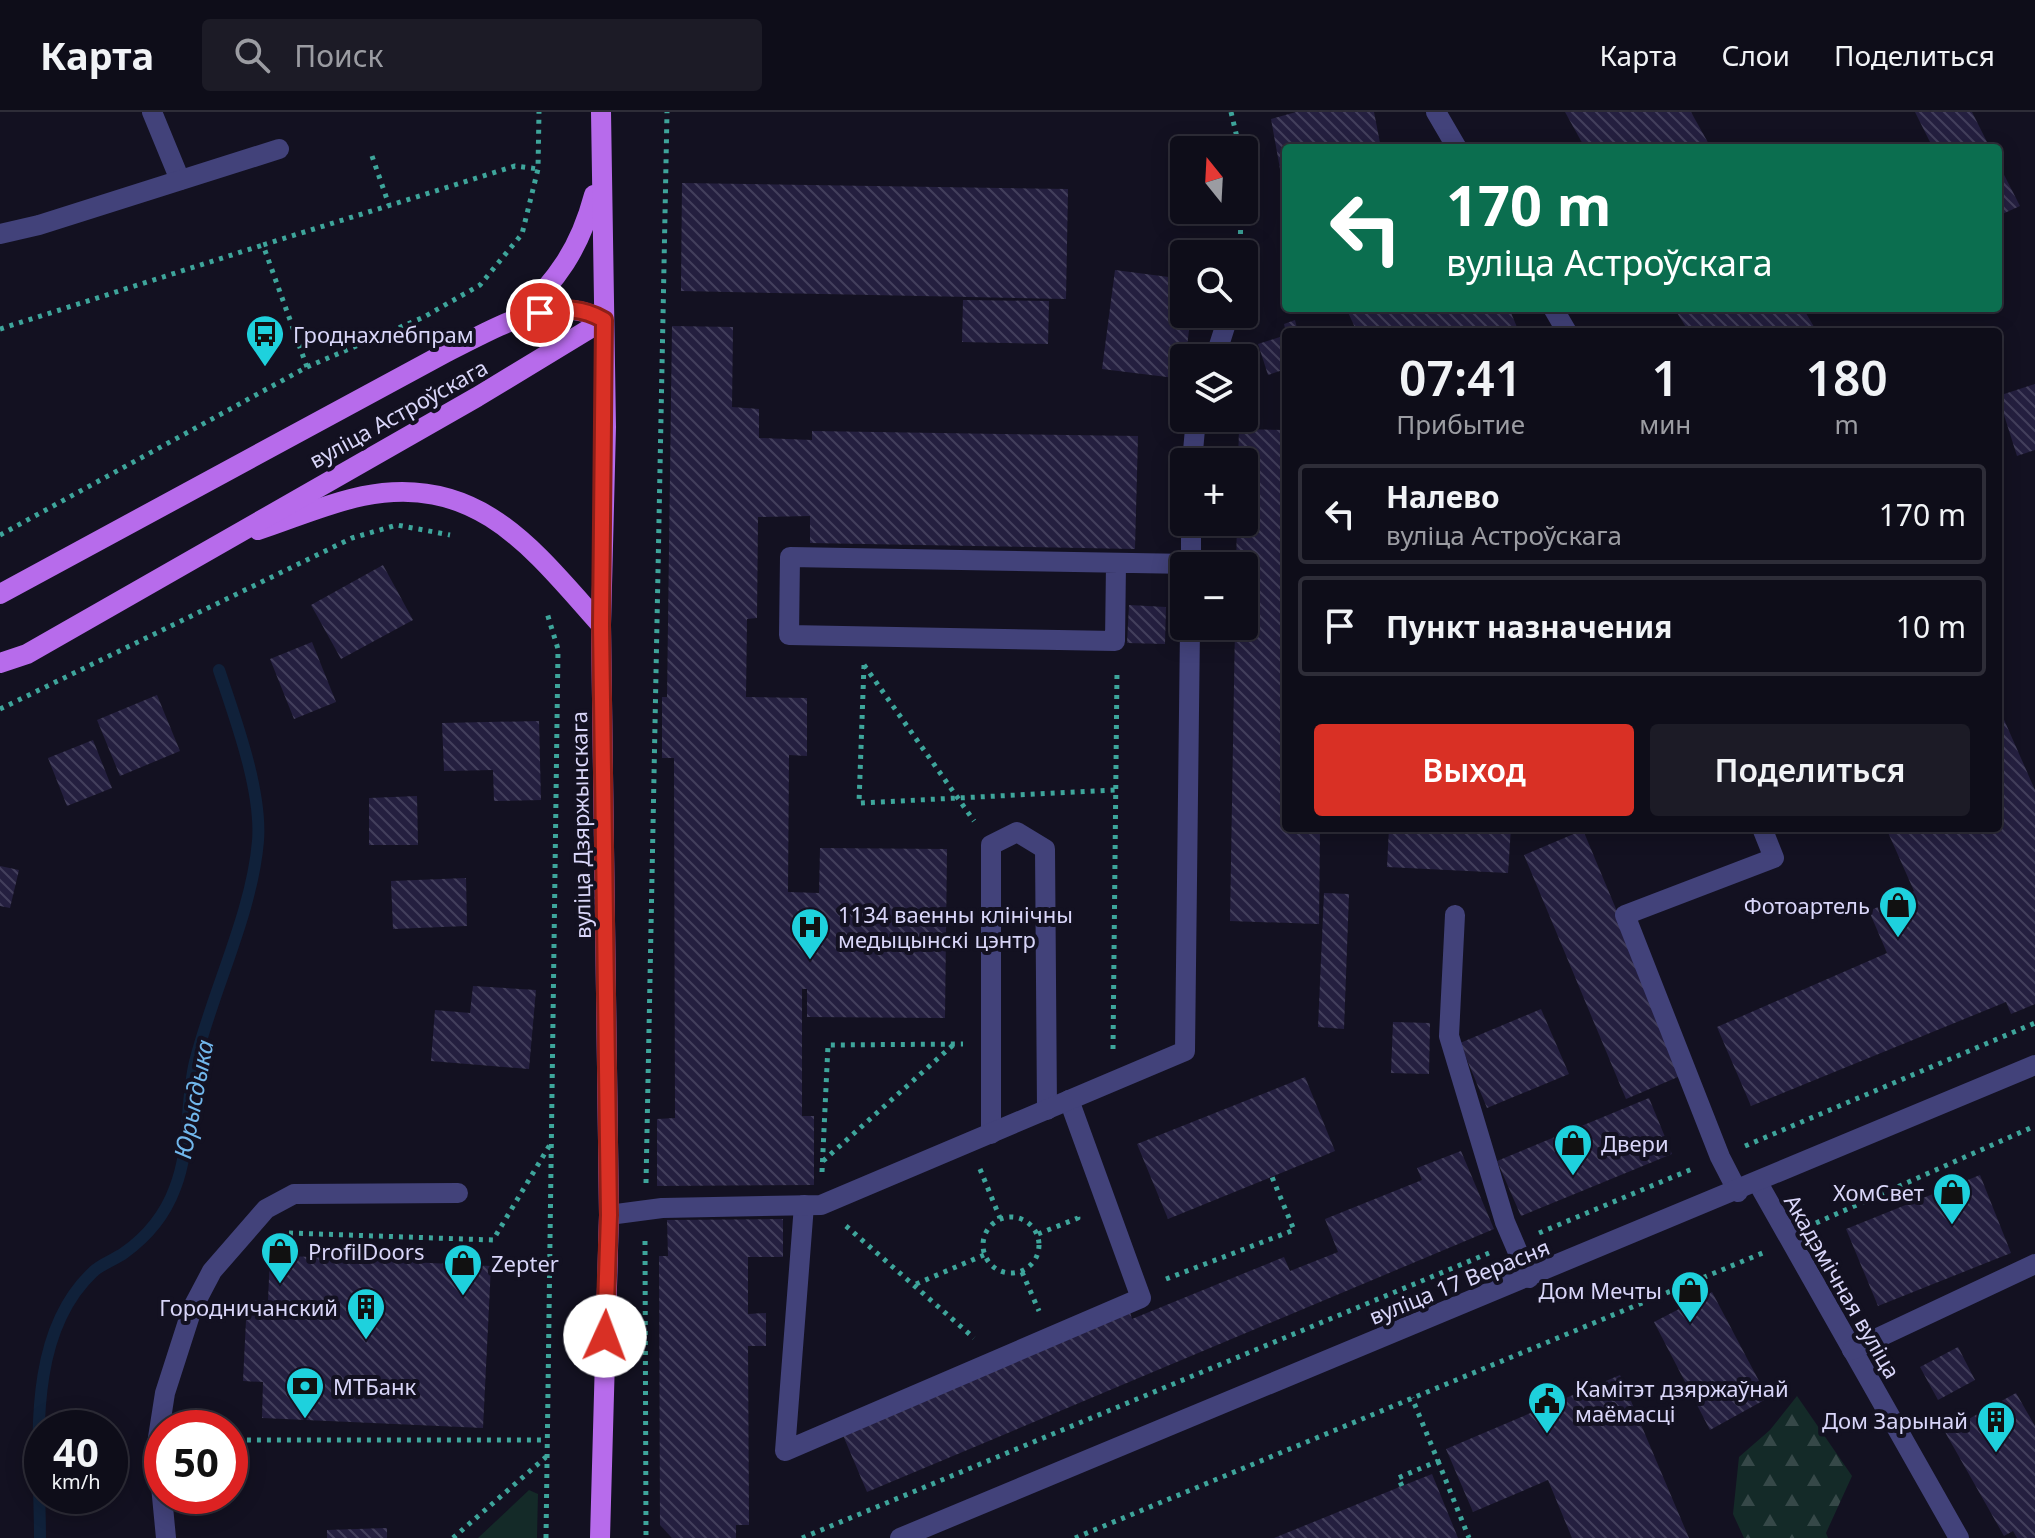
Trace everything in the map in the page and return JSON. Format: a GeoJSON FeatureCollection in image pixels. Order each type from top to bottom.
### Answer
{"type":"FeatureCollection","features":[{"type":"Feature","properties":{"kind":"main road","name":"вуліца Дзяржынскага"},"geometry":{"type":"LineString","coordinates":[[600,1538],[609,1215],[601,625],[604,320],[601,112]]}},
{"type":"Feature","properties":{"kind":"main road"},"geometry":{"type":"LineString","coordinates":[[517,318],[561,274],[575,252],[584,231],[600,171]]}},
{"type":"Feature","properties":{"kind":"main road","name":"вуліца Астроўскага"},"geometry":{"type":"LineString","coordinates":[[0,594],[447,352],[517,318],[574,309],[586,310],[604,320],[477,397],[27,654],[0,663]]}},
{"type":"Feature","properties":{"kind":"main road"},"geometry":{"type":"LineString","coordinates":[[216,544],[363,496],[413,492],[449,497],[522,537],[601,625]]}},
{"type":"Feature","properties":{"kind":"street"},"geometry":{"type":"LineString","coordinates":[[152,112],[180,180]]}},
{"type":"Feature","properties":{"kind":"street"},"geometry":{"type":"LineString","coordinates":[[1436,112],[1455,144]]}},
{"type":"Feature","properties":{"kind":"street"},"geometry":{"type":"LineString","coordinates":[[0,234],[39,225],[279,149]]}},
{"type":"Feature","properties":{"kind":"street"},"geometry":{"type":"LineString","coordinates":[[1116,564],[1115,641],[789,635],[790,557],[1170,565]]}},
{"type":"Feature","properties":{"kind":"street"},"geometry":{"type":"LineString","coordinates":[[609,1215],[645,1210],[812,1205],[991,1134],[1185,1051],[1190,640]]}},
{"type":"Feature","properties":{"kind":"street"},"geometry":{"type":"LineString","coordinates":[[991,1134],[991,845],[1017,832],[1045,849],[1047,1110]]}},
{"type":"Feature","properties":{"kind":"street"},"geometry":{"type":"LineString","coordinates":[[1738,1192],[1720,1157],[1625,915],[1774,858],[1764,832]]}},
{"type":"Feature","properties":{"kind":"street"},"geometry":{"type":"LineString","coordinates":[[1455,915],[1449,1036],[1514,1243],[1529,1278]]}},
{"type":"Feature","properties":{"kind":"street","name":"вуліца 17 Верасня"},"geometry":{"type":"LineString","coordinates":[[900,1538],[1738,1192],[2035,1065]]}},
{"type":"Feature","properties":{"kind":"street"},"geometry":{"type":"LineString","coordinates":[[812,1205],[785,1451],[1141,1298],[1069,1100]]}},
{"type":"Feature","properties":{"kind":"street","name":"Акадэмічная вуліца"},"geometry":{"type":"LineString","coordinates":[[1758,1183],[1959,1538]]}},
{"type":"Feature","properties":{"kind":"street"},"geometry":{"type":"LineString","coordinates":[[166,1538],[157,1444],[165,1393],[192,1309],[212,1271],[266,1209],[294,1194],[458,1193]]}},
{"type":"Feature","properties":{"kind":"street"},"geometry":{"type":"LineString","coordinates":[[1852,1350],[2035,1264]]}},
{"type":"Feature","properties":{"kind":"path"},"geometry":{"type":"LineString","coordinates":[[0,535],[307,367],[424,317],[480,285],[522,234],[538,169],[539,112]]}},
{"type":"Feature","properties":{"kind":"path"},"geometry":{"type":"LineString","coordinates":[[646,1538],[645,1210],[667,112]]}},
{"type":"Feature","properties":{"kind":"path"},"geometry":{"type":"LineString","coordinates":[[1231,112],[1237,136]]}},
{"type":"Feature","properties":{"kind":"path"},"geometry":{"type":"LineString","coordinates":[[372,156],[389,205]]}},
{"type":"Feature","properties":{"kind":"path"},"geometry":{"type":"LineString","coordinates":[[0,329],[515,166],[538,169]]}},
{"type":"Feature","properties":{"kind":"path"},"geometry":{"type":"LineString","coordinates":[[263,245],[307,367]]}},
{"type":"Feature","properties":{"kind":"path"},"geometry":{"type":"LineString","coordinates":[[0,709],[352,538],[397,525],[456,536]]}},
{"type":"Feature","properties":{"kind":"path"},"geometry":{"type":"LineString","coordinates":[[542,605],[554,627],[558,649],[546,1538]]}},
{"type":"Feature","properties":{"kind":"path"},"geometry":{"type":"LineString","coordinates":[[1112,1082],[1117,662]]}},
{"type":"Feature","properties":{"kind":"path"},"geometry":{"type":"LineString","coordinates":[[864,665],[880,664]]}},
{"type":"Feature","properties":{"kind":"path"},"geometry":{"type":"LineString","coordinates":[[864,665],[859,803],[1116,790]]}},
{"type":"Feature","properties":{"kind":"path"},"geometry":{"type":"LineString","coordinates":[[864,665],[991,845]]}},
{"type":"Feature","properties":{"kind":"path"},"geometry":{"type":"LineString","coordinates":[[802,1538],[2035,1023]]}},
{"type":"Feature","properties":{"kind":"path"},"geometry":{"type":"LineString","coordinates":[[823,1161],[954,1044]]}},
{"type":"Feature","properties":{"kind":"path"},"geometry":{"type":"LineString","coordinates":[[981,1345],[916,1284],[812,1205],[823,1161],[828,1045],[991,1044]]}},
{"type":"Feature","properties":{"kind":"path"},"geometry":{"type":"LineString","coordinates":[[1075,1538],[1766,1251],[2035,1126]]}},
{"type":"Feature","properties":{"kind":"path"},"geometry":{"type":"LineString","coordinates":[[247,1232],[493,1240],[551,1142]]}},
{"type":"Feature","properties":{"kind":"path"},"geometry":{"type":"LineString","coordinates":[[969,1142],[1000,1218]]}},
{"type":"Feature","properties":{"kind":"path"},"geometry":{"type":"LineString","coordinates":[[1138,1290],[1294,1230],[1272,1177]]}},
{"type":"Feature","properties":{"kind":"path"},"geometry":{"type":"LineString","coordinates":[[1074,1204],[1083,1232]]}},
{"type":"Feature","properties":{"kind":"path"},"geometry":{"type":"LineString","coordinates":[[1000,1218],[1026,1220],[1038,1234],[1039,1252],[1022,1272],[1004,1273],[989,1264],[984,1255],[983,1238],[992,1223],[1000,1218]]}},
{"type":"Feature","properties":{"kind":"path"},"geometry":{"type":"LineString","coordinates":[[1038,1234],[1078,1218]]}},
{"type":"Feature","properties":{"kind":"path"},"geometry":{"type":"LineString","coordinates":[[1766,1251],[1774,1265]]}},
{"type":"Feature","properties":{"kind":"path"},"geometry":{"type":"LineString","coordinates":[[916,1284],[984,1255]]}},
{"type":"Feature","properties":{"kind":"path"},"geometry":{"type":"LineString","coordinates":[[1022,1272],[1042,1320]]}},
{"type":"Feature","properties":{"kind":"path"},"geometry":{"type":"LineString","coordinates":[[1412,1398],[1469,1538]]}},
{"type":"Feature","properties":{"kind":"path"},"geometry":{"type":"LineString","coordinates":[[248,1440],[547,1440]]}},
{"type":"Feature","properties":{"kind":"path"},"geometry":{"type":"LineString","coordinates":[[453,1538],[462,1534],[547,1457]]}},
{"type":"Feature","properties":{"kind":"path"},"geometry":{"type":"LineString","coordinates":[[1402,1486],[1398,1478],[1438,1461]]}},
{"type":"Feature","properties":{"kind":"green space"},"geometry":{"type":"Polygon","coordinates":[[[1797,1396],[1852,1476],[1826,1533],[1828,1538],[1744,1538],[1733,1514],[1739,1457],[1770,1430],[1797,1396]]]}},
{"type":"Feature","properties":{"kind":"green space"},"geometry":{"type":"Polygon","coordinates":[[[529,1490],[538,1494],[537,1538],[478,1538],[529,1490]]]}},
{"type":"Feature","properties":{"kind":"building"},"geometry":{"type":"Polygon","coordinates":[[[1296,112],[1374,112],[1380,144],[1282,144],[1280,169],[1271,119],[1296,112]]]}},
{"type":"Feature","properties":{"kind":"building"},"geometry":{"type":"Polygon","coordinates":[[[1565,112],[1691,112],[1709,144],[1583,144],[1565,112]]]}},
{"type":"Feature","properties":{"kind":"building"},"geometry":{"type":"Polygon","coordinates":[[[1915,112],[1972,112],[1988,144],[1931,144],[1915,112]]]}},
{"type":"Feature","properties":{"kind":"building"},"geometry":{"type":"Polygon","coordinates":[[[2002,171],[2020,206],[2002,214],[2002,171]]]}},
{"type":"Feature","properties":{"kind":"building"},"geometry":{"type":"Polygon","coordinates":[[[682,183],[1068,189],[1066,299],[681,291],[682,183]]]}},
{"type":"Feature","properties":{"kind":"building"},"geometry":{"type":"Polygon","coordinates":[[[1115,270],[1170,277],[1170,328],[1189,328],[1187,344],[1170,344],[1170,377],[1102,369],[1115,270]]]}},
{"type":"Feature","properties":{"kind":"building"},"geometry":{"type":"Polygon","coordinates":[[[963,300],[1049,301],[1048,344],[962,342],[963,300]]]}},
{"type":"Feature","properties":{"kind":"building"},"geometry":{"type":"Polygon","coordinates":[[[1348,312],[1511,312],[1517,328],[1355,328],[1348,312]]]}},
{"type":"Feature","properties":{"kind":"building"},"geometry":{"type":"Polygon","coordinates":[[[1676,312],[1805,312],[1815,328],[1686,328],[1676,312]]]}},
{"type":"Feature","properties":{"kind":"building"},"geometry":{"type":"Polygon","coordinates":[[[1295,320],[1297,328],[1285,328],[1284,324],[1295,320]]]}},
{"type":"Feature","properties":{"kind":"building"},"geometry":{"type":"Polygon","coordinates":[[[672,326],[733,327],[732,407],[759,409],[759,438],[812,440],[812,431],[1138,436],[1135,549],[810,543],[810,516],[758,517],[757,618],[747,619],[746,697],[807,698],[807,756],[789,755],[788,892],[819,893],[820,848],[947,849],[945,1018],[807,1017],[807,989],[802,989],[802,1116],[814,1116],[814,1185],[657,1186],[657,1119],[675,1118],[674,758],[662,758],[662,697],[667,697],[672,326]]]}},
{"type":"Feature","properties":{"kind":"building"},"geometry":{"type":"Polygon","coordinates":[[[1282,336],[1282,370],[1268,375],[1258,344],[1282,336]]]}},
{"type":"Feature","properties":{"kind":"building"},"geometry":{"type":"Polygon","coordinates":[[[2035,384],[2035,450],[2017,456],[2002,409],[2002,395],[2035,384]]]}},
{"type":"Feature","properties":{"kind":"building"},"geometry":{"type":"Polygon","coordinates":[[[1282,430],[1282,832],[1320,832],[1319,924],[1230,921],[1235,640],[1258,640],[1258,552],[1236,552],[1237,536],[1258,536],[1258,448],[1238,448],[1239,432],[1282,430]]]}},
{"type":"Feature","properties":{"kind":"building"},"geometry":{"type":"Polygon","coordinates":[[[383,565],[413,620],[341,659],[311,605],[383,565]]]}},
{"type":"Feature","properties":{"kind":"building"},"geometry":{"type":"Polygon","coordinates":[[[1129,605],[1166,607],[1165,644],[1127,643],[1129,605]]]}},
{"type":"Feature","properties":{"kind":"building"},"geometry":{"type":"Polygon","coordinates":[[[312,642],[336,702],[294,719],[270,659],[312,642]]]}},
{"type":"Feature","properties":{"kind":"building"},"geometry":{"type":"Polygon","coordinates":[[[157,695],[180,751],[120,776],[97,720],[157,695]]]}},
{"type":"Feature","properties":{"kind":"building"},"geometry":{"type":"Polygon","coordinates":[[[2002,715],[2035,790],[2035,1004],[2011,1014],[2006,1002],[1751,1106],[1717,1027],[1887,953],[1869,911],[1914,891],[1888,832],[2002,832],[2002,715]]]}},
{"type":"Feature","properties":{"kind":"building"},"geometry":{"type":"Polygon","coordinates":[[[539,721],[541,800],[494,801],[493,770],[444,771],[442,723],[539,721]]]}},
{"type":"Feature","properties":{"kind":"building"},"geometry":{"type":"Polygon","coordinates":[[[93,740],[112,788],[67,806],[48,758],[93,740]]]}},
{"type":"Feature","properties":{"kind":"building"},"geometry":{"type":"Polygon","coordinates":[[[417,796],[418,845],[369,845],[369,798],[417,796]]]}},
{"type":"Feature","properties":{"kind":"building"},"geometry":{"type":"Polygon","coordinates":[[[1389,832],[1511,832],[1508,873],[1387,867],[1389,832]]]}},
{"type":"Feature","properties":{"kind":"building"},"geometry":{"type":"Polygon","coordinates":[[[1584,832],[1685,1074],[1626,1099],[1524,855],[1584,832]]]}},
{"type":"Feature","properties":{"kind":"building"},"geometry":{"type":"Polygon","coordinates":[[[0,866],[19,870],[10,908],[0,906],[0,866]]]}},
{"type":"Feature","properties":{"kind":"building"},"geometry":{"type":"Polygon","coordinates":[[[466,878],[467,926],[393,929],[391,881],[466,878]]]}},
{"type":"Feature","properties":{"kind":"building"},"geometry":{"type":"Polygon","coordinates":[[[1324,893],[1349,894],[1344,1029],[1318,1027],[1324,893]]]}},
{"type":"Feature","properties":{"kind":"building"},"geometry":{"type":"Polygon","coordinates":[[[473,986],[536,990],[529,1069],[431,1061],[435,1010],[470,1013],[473,986]]]}},
{"type":"Feature","properties":{"kind":"building"},"geometry":{"type":"Polygon","coordinates":[[[1541,1009],[1569,1074],[1487,1108],[1460,1043],[1541,1009]]]}},
{"type":"Feature","properties":{"kind":"building"},"geometry":{"type":"Polygon","coordinates":[[[1393,1022],[1430,1023],[1429,1074],[1391,1073],[1393,1022]]]}},
{"type":"Feature","properties":{"kind":"building"},"geometry":{"type":"Polygon","coordinates":[[[1305,1077],[1335,1151],[1168,1219],[1137,1144],[1305,1077]]]}},
{"type":"Feature","properties":{"kind":"building"},"geometry":{"type":"Polygon","coordinates":[[[1649,1098],[1672,1154],[1521,1216],[1497,1161],[1649,1098]]]}},
{"type":"Feature","properties":{"kind":"building"},"geometry":{"type":"Polygon","coordinates":[[[1461,1151],[1494,1229],[867,1492],[842,1433],[1130,1312],[1132,1319],[1284,1257],[1290,1271],[1338,1252],[1325,1219],[1422,1180],[1417,1168],[1461,1151]]]}},
{"type":"Feature","properties":{"kind":"building"},"geometry":{"type":"Polygon","coordinates":[[[1980,1175],[2011,1253],[1878,1306],[1846,1229],[1980,1175]]]}},
{"type":"Feature","properties":{"kind":"building"},"geometry":{"type":"Polygon","coordinates":[[[783,1219],[783,1257],[748,1257],[748,1314],[766,1313],[766,1346],[748,1346],[749,1525],[736,1525],[736,1538],[672,1538],[660,1525],[659,1256],[668,1256],[667,1220],[783,1219]]]}},
{"type":"Feature","properties":{"kind":"building","name":"Городничанский"},"geometry":{"type":"Polygon","coordinates":[[[270,1255],[491,1266],[483,1428],[262,1418],[263,1382],[243,1381],[247,1300],[268,1301],[270,1255]]]}},
{"type":"Feature","properties":{"kind":"building"},"geometry":{"type":"Polygon","coordinates":[[[1712,1292],[1768,1398],[1710,1430],[1654,1322],[1712,1292]]]}},
{"type":"Feature","properties":{"kind":"building"},"geometry":{"type":"Polygon","coordinates":[[[1958,1347],[1975,1380],[1938,1400],[1920,1367],[1958,1347]]]}},
{"type":"Feature","properties":{"kind":"building"},"geometry":{"type":"Polygon","coordinates":[[[1620,1375],[1689,1538],[1572,1538],[1548,1480],[1473,1512],[1446,1449],[1620,1375]]]}},
{"type":"Feature","properties":{"kind":"building","name":"Дом Зарынай"},"geometry":{"type":"Polygon","coordinates":[[[2016,1393],[2035,1426],[2035,1538],[2017,1538],[2013,1531],[2004,1536],[1945,1432],[2016,1393]]]}},
{"type":"Feature","properties":{"kind":"building"},"geometry":{"type":"Polygon","coordinates":[[[1432,1474],[1458,1538],[1274,1538],[1402,1486],[1432,1474]]]}},
{"type":"Feature","properties":{"kind":"building"},"geometry":{"type":"Polygon","coordinates":[[[387,1528],[387,1538],[327,1538],[327,1530],[387,1528]]]}},
{"type":"Feature","properties":{"kind":"waterway","name":"Юрысдыка"},"geometry":{"type":"LineString","coordinates":[[40,1538],[41,1398],[46,1362],[56,1329],[71,1299],[93,1272],[141,1239],[161,1216],[171,1198],[186,1141],[195,1062],[240,924],[254,868],[258,821],[252,777],[219,670]]}},
{"type":"Feature","properties":{"kind":"place","name":"Гроднахлебпрам"},"geometry":{"type":"Point","coordinates":[265,368]}},
{"type":"Feature","properties":{"kind":"place","name":"Фотоартель"},"geometry":{"type":"Point","coordinates":[1898,939]}},
{"type":"Feature","properties":{"kind":"place","name":"1134 ваенны клінічны медыцынскі цэнтр"},"geometry":{"type":"Point","coordinates":[810,961]}},
{"type":"Feature","properties":{"kind":"place","name":"Двери"},"geometry":{"type":"Point","coordinates":[1573,1177]}},
{"type":"Feature","properties":{"kind":"place","name":"ХомСвет"},"geometry":{"type":"Point","coordinates":[1952,1226]}},
{"type":"Feature","properties":{"kind":"place","name":"ProfilDoors"},"geometry":{"type":"Point","coordinates":[280,1285]}},
{"type":"Feature","properties":{"kind":"place","name":"Zepter"},"geometry":{"type":"Point","coordinates":[463,1297]}},
{"type":"Feature","properties":{"kind":"place","name":"Дом Мечты"},"geometry":{"type":"Point","coordinates":[1690,1324]}},
{"type":"Feature","properties":{"kind":"place","name":"Городничанский"},"geometry":{"type":"Point","coordinates":[366,1341]}},
{"type":"Feature","properties":{"kind":"place","name":"МТБанк"},"geometry":{"type":"Point","coordinates":[305,1420]}},
{"type":"Feature","properties":{"kind":"place","name":"Камітэт дзяржаўнай маёмасці"},"geometry":{"type":"Point","coordinates":[1547,1435]}},
{"type":"Feature","properties":{"kind":"place","name":"Дом Зарынай"},"geometry":{"type":"Point","coordinates":[1996,1454]}},
{"type":"Feature","properties":{"kind":"route"},"geometry":{"type":"LineString","coordinates":[[540,313],[563,309],[586,310],[604,320],[606,427],[601,625],[609,1215],[605,1336]]}}]}
